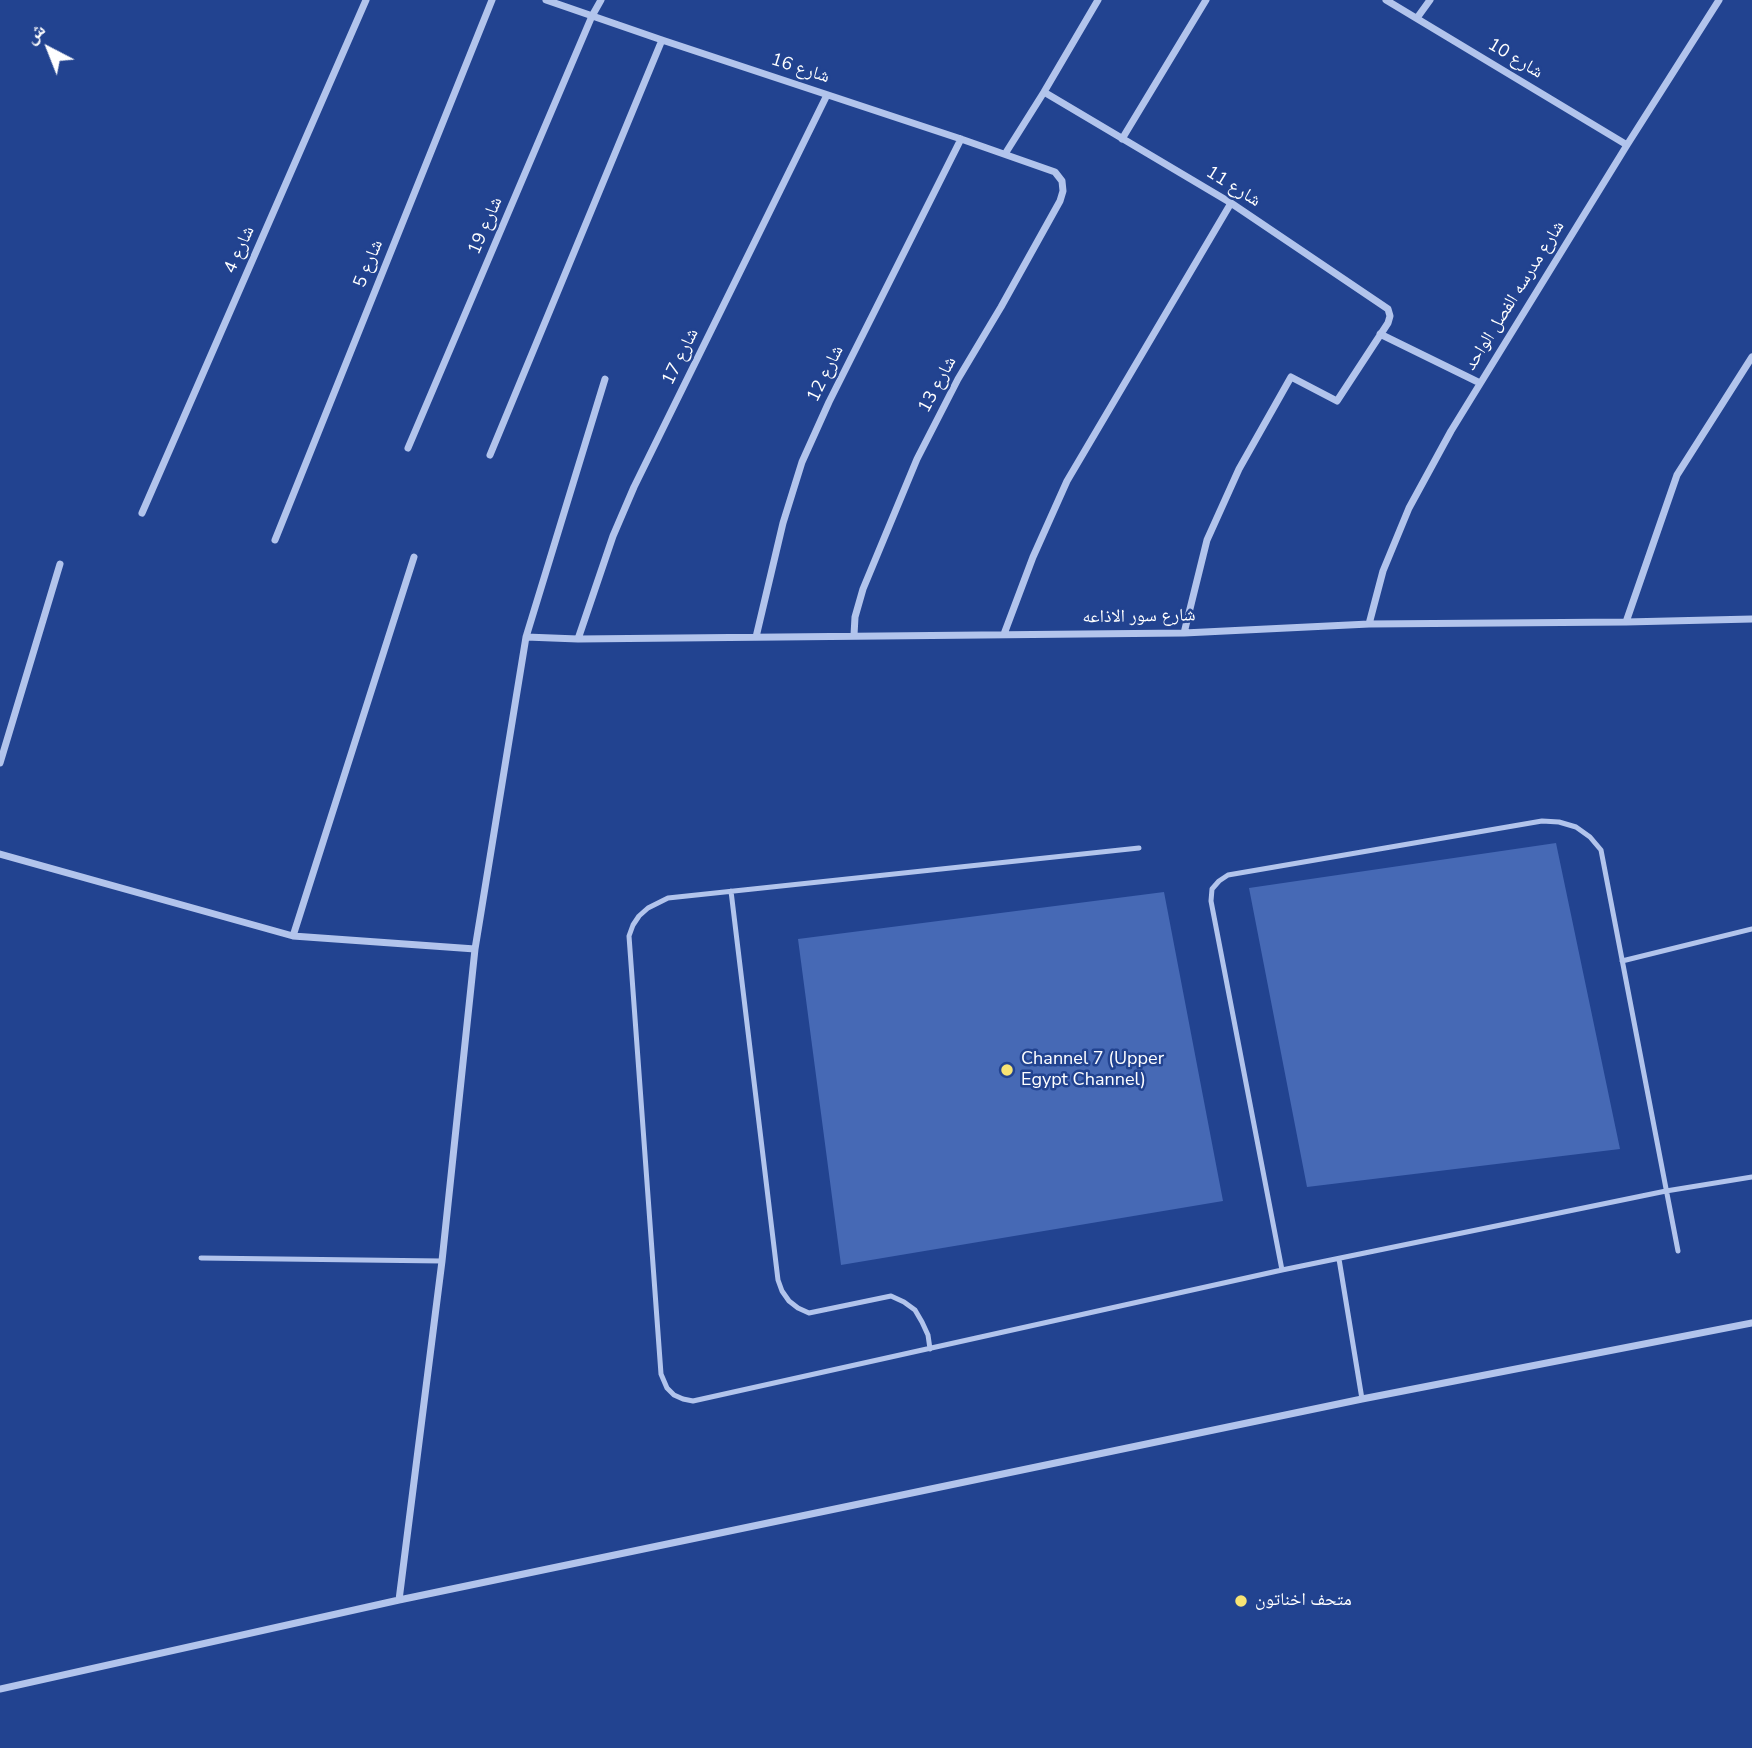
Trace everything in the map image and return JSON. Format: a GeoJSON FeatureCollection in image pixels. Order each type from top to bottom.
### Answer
{"type":"FeatureCollection","features":[{"type":"Feature","properties":{"kind":"street","name":"شارع 4"},"geometry":{"type":"LineString","coordinates":[[142,513],[366,0]]}},
{"type":"Feature","properties":{"kind":"street","name":"شارع 5"},"geometry":{"type":"LineString","coordinates":[[275,540],[492,0]]}},
{"type":"Feature","properties":{"kind":"street","name":"شارع 16"},"geometry":{"type":"LineString","coordinates":[[546,0],[1044,169]]}},
{"type":"Feature","properties":{"kind":"street","name":"شارع 19"},"geometry":{"type":"LineString","coordinates":[[408,448],[601,0]]}},
{"type":"Feature","properties":{"kind":"street"},"geometry":{"type":"LineString","coordinates":[[1004,155],[1098,0]]}},
{"type":"Feature","properties":{"kind":"street"},"geometry":{"type":"LineString","coordinates":[[1122,139],[1206,0]]}},
{"type":"Feature","properties":{"kind":"street","name":"شارع 10"},"geometry":{"type":"LineString","coordinates":[[1386,0],[1627,145]]}},
{"type":"Feature","properties":{"kind":"street"},"geometry":{"type":"LineString","coordinates":[[1417,19],[1430,0]]}},
{"type":"Feature","properties":{"kind":"street","name":"شارع مدرسه الفصل الواحد"},"geometry":{"type":"LineString","coordinates":[[1368,624],[1382,571],[1409,508],[1451,431],[1719,0]]}},
{"type":"Feature","properties":{"kind":"street"},"geometry":{"type":"LineString","coordinates":[[490,455],[662,40]]}},
{"type":"Feature","properties":{"kind":"street","name":"شارع 11"},"geometry":{"type":"LineString","coordinates":[[1044,92],[1231,203],[1383,304],[1390,316],[1380,334]]}},
{"type":"Feature","properties":{"kind":"street","name":"شارع 17"},"geometry":{"type":"LineString","coordinates":[[578,639],[608,549],[634,487],[827,95]]}},
{"type":"Feature","properties":{"kind":"street","name":"شارع 12"},"geometry":{"type":"LineString","coordinates":[[756,637],[782,523],[803,462],[829,402],[961,139]]}},
{"type":"Feature","properties":{"kind":"street","name":"شارع 13"},"geometry":{"type":"LineString","coordinates":[[854,635],[855,617],[863,589],[917,459],[958,379],[1060,201],[1062,181],[1055,172],[1044,169]]}},
{"type":"Feature","properties":{"kind":"street"},"geometry":{"type":"LineString","coordinates":[[1004,634],[1033,557],[1068,481],[1231,203]]}},
{"type":"Feature","properties":{"kind":"street"},"geometry":{"type":"LineString","coordinates":[[1184,633],[1208,540],[1239,469],[1291,377],[1337,401],[1380,334],[1480,383]]}},
{"type":"Feature","properties":{"kind":"street"},"geometry":{"type":"LineString","coordinates":[[1626,622],[1678,475],[1752,357]]}},
{"type":"Feature","properties":{"kind":"street"},"geometry":{"type":"LineString","coordinates":[[399,1600],[442,1261],[475,949],[526,636],[605,379]]}},
{"type":"Feature","properties":{"kind":"street"},"geometry":{"type":"LineString","coordinates":[[293,936],[414,557]]}},
{"type":"Feature","properties":{"kind":"street"},"geometry":{"type":"LineString","coordinates":[[0,763],[60,564]]}},
{"type":"Feature","properties":{"kind":"street","name":"شارع سور الاذاعه"},"geometry":{"type":"LineString","coordinates":[[526,636],[578,639],[1184,633],[1368,624],[1752,619]]}},
{"type":"Feature","properties":{"kind":"street"},"geometry":{"type":"LineString","coordinates":[[0,854],[293,936],[475,949]]}},
{"type":"Feature","properties":{"kind":"street"},"geometry":{"type":"LineString","coordinates":[[0,1689],[399,1600],[1362,1399],[1752,1323]]}},
{"type":"Feature","properties":{"kind":"lane"},"geometry":{"type":"LineString","coordinates":[[1282,1270],[1211,901],[1212,889],[1228,876],[1542,821],[1576,827],[1590,837],[1601,850],[1678,1251]]}},
{"type":"Feature","properties":{"kind":"lane"},"geometry":{"type":"LineString","coordinates":[[1139,848],[667,898],[639,916],[629,936],[659,1346],[663,1381],[674,1395],[693,1401],[1282,1270],[1666,1191],[1752,1177]]}},
{"type":"Feature","properties":{"kind":"lane"},"geometry":{"type":"LineString","coordinates":[[730,891],[776,1267],[782,1291],[789,1301],[809,1313],[891,1296],[915,1310],[928,1335],[930,1349]]}},
{"type":"Feature","properties":{"kind":"lane"},"geometry":{"type":"LineString","coordinates":[[1622,961],[1752,929]]}},
{"type":"Feature","properties":{"kind":"lane"},"geometry":{"type":"LineString","coordinates":[[201,1258],[442,1261]]}},
{"type":"Feature","properties":{"kind":"lane"},"geometry":{"type":"LineString","coordinates":[[1339,1259],[1362,1399]]}},
{"type":"Feature","properties":{"kind":"building"},"geometry":{"type":"Polygon","coordinates":[[[1556,843],[1620,1149],[1307,1187],[1249,888],[1556,843]]]}},
{"type":"Feature","properties":{"kind":"building","name":"Channel 7 (Upper Egypt Channel)"},"geometry":{"type":"Polygon","coordinates":[[[1164,892],[1223,1201],[841,1265],[798,939],[1164,892]]]}},
{"type":"Feature","properties":{"kind":"place","name":"Channel 7 (Upper Egypt Channel)"},"geometry":{"type":"Point","coordinates":[1007,1070]}},
{"type":"Feature","properties":{"kind":"place","name":"متحف اخناتون"},"geometry":{"type":"Point","coordinates":[1241,1601]}}]}
